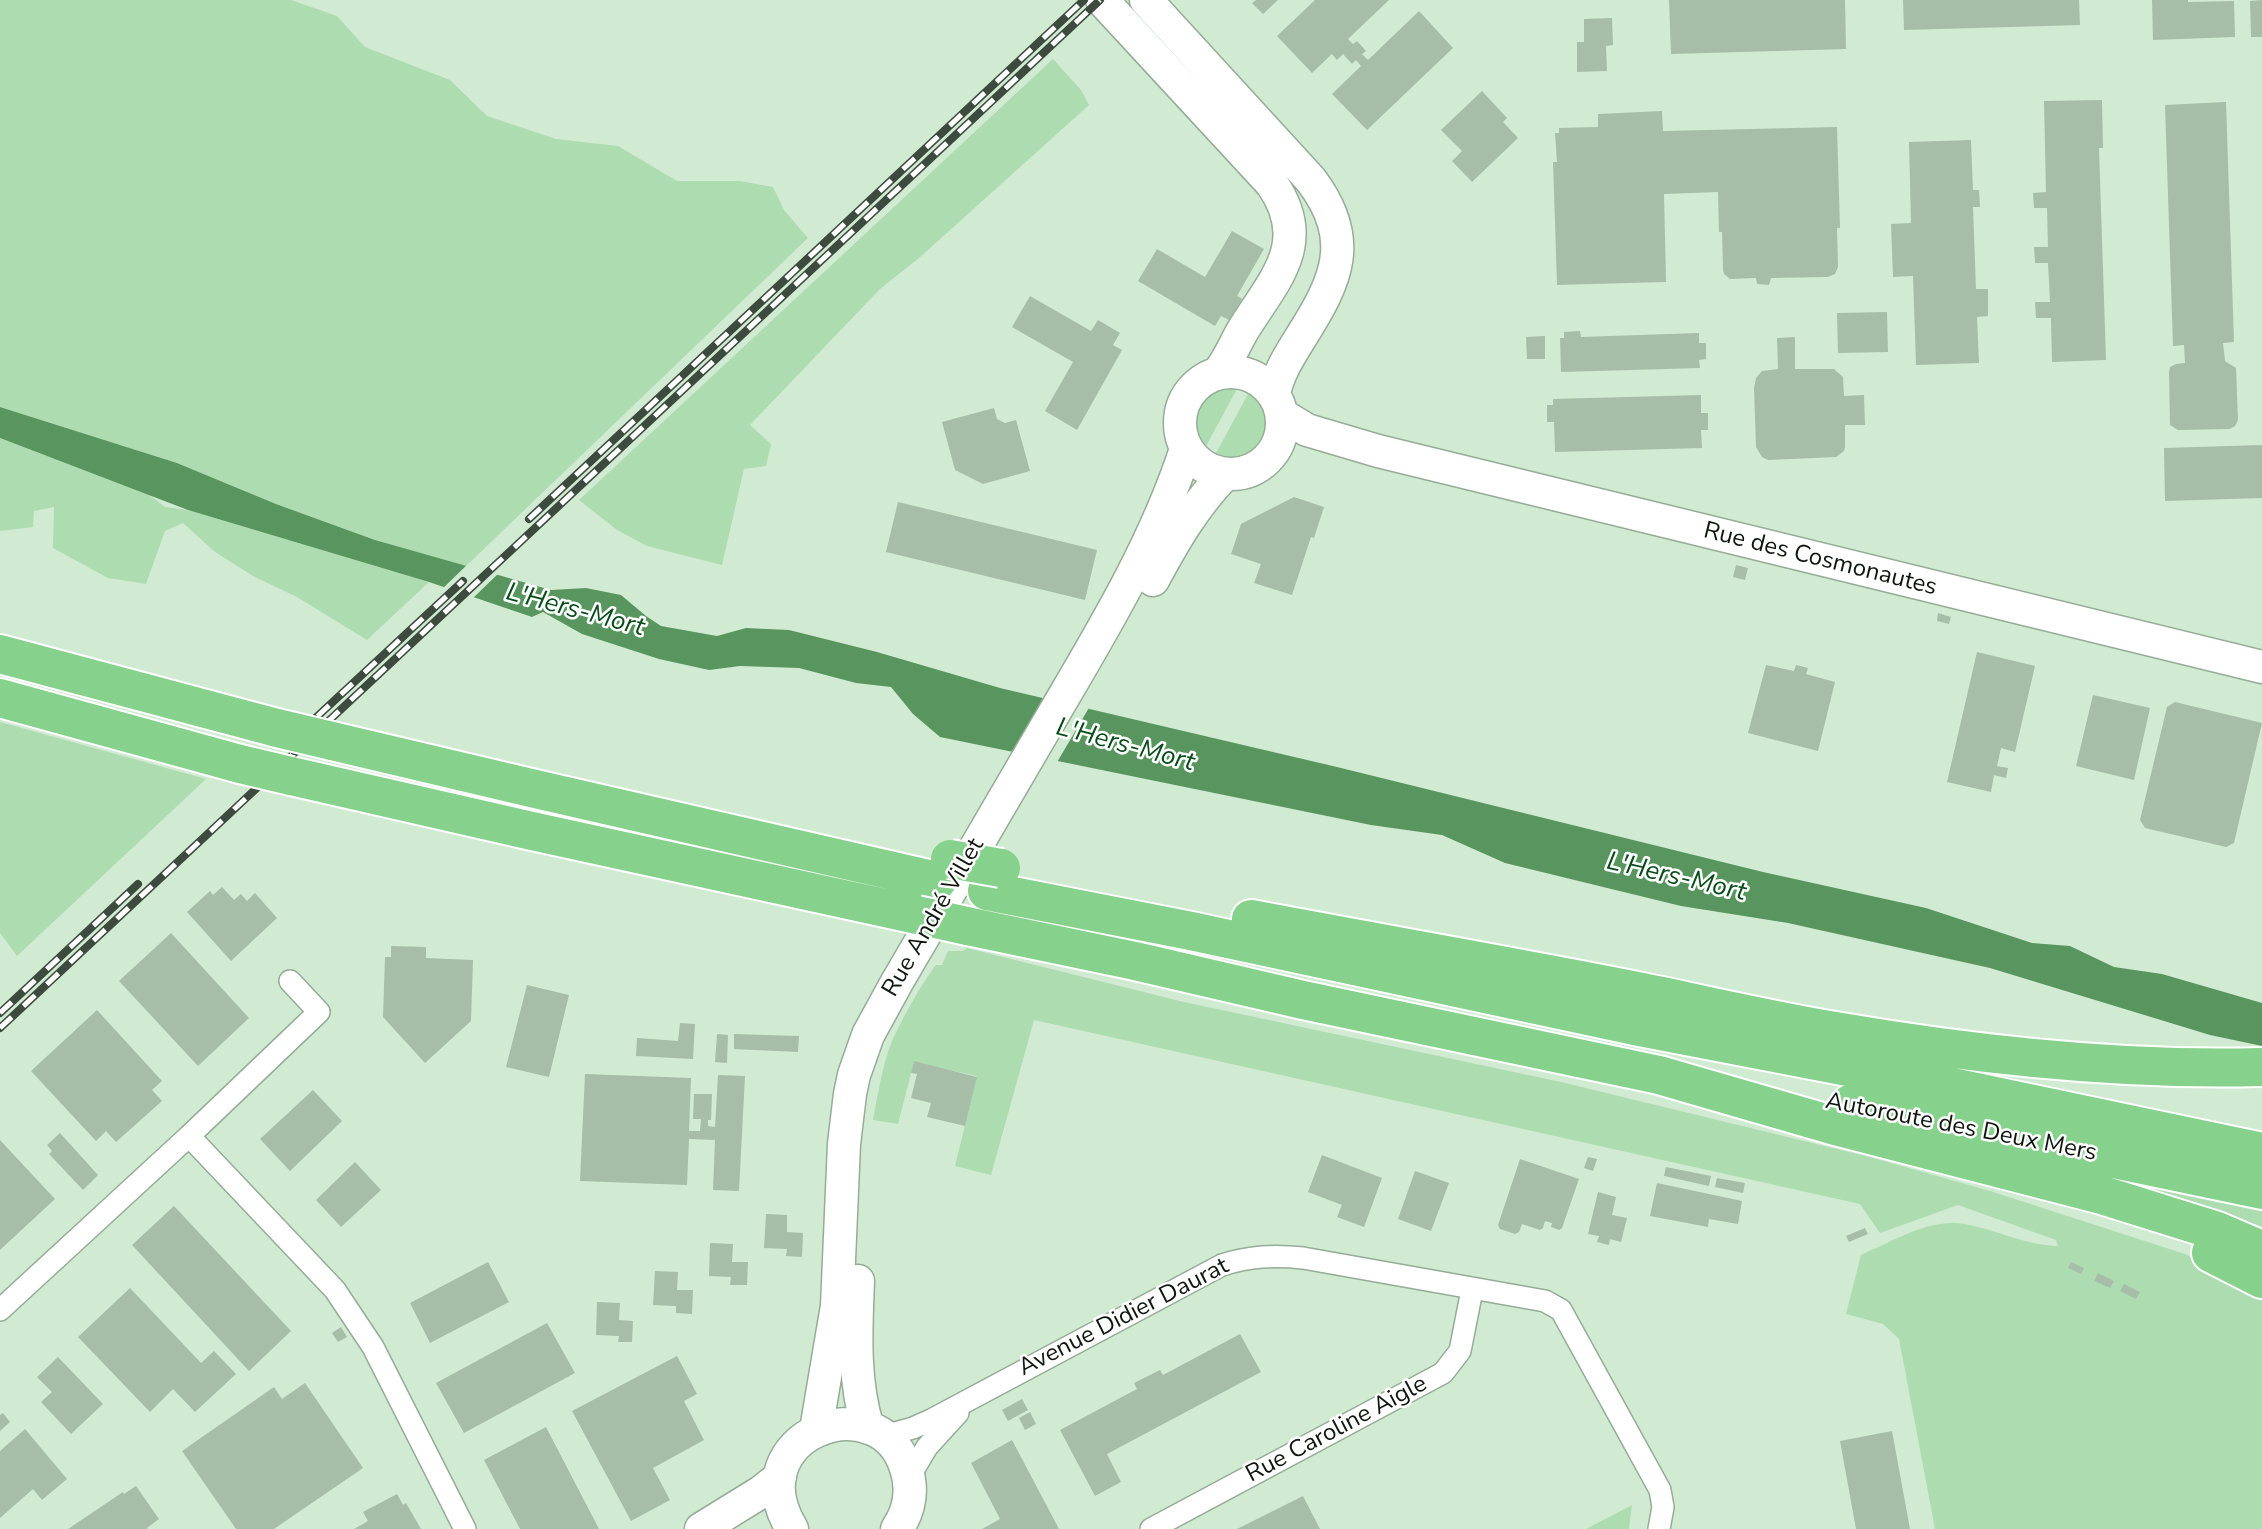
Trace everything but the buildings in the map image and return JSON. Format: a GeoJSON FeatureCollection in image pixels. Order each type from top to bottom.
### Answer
{"type":"FeatureCollection","features":[{"type":"Feature","properties":{"kind":"highway"},"geometry":{"type":"LineString","coordinates":[[0,654],[277,728],[730,835],[994,880],[1265,921],[1440,952],[1833,1031],[1942,1047],[2078,1061],[2262,1067]]}},
{"type":"Feature","properties":{"kind":"highway"},"geometry":{"type":"LineString","coordinates":[[0,698],[240,764],[532,831],[1659,1075],[1832,1125],[2102,1195],[2185,1220],[2262,1250]]}},
{"type":"Feature","properties":{"kind":"highway"},"geometry":{"type":"LineString","coordinates":[[994,880],[1177,928],[1639,1027],[1952,1087],[2262,1152]]}},
{"type":"Feature","properties":{"kind":"highway","name":"Autoroute des Deux Mers"},"geometry":{"type":"LineString","coordinates":[[1659,1075],[1836,1101],[2262,1190]]}},
{"type":"Feature","properties":{"kind":"highway"},"geometry":{"type":"LineString","coordinates":[[1984,1166],[2177,1238],[2262,1279]]}},
{"type":"Feature","properties":{"kind":"main road"},"geometry":{"type":"LineString","coordinates":[[1102,0],[1272,184],[1283,200],[1288,215],[1291,231],[1285,262],[1219,372]]}},
{"type":"Feature","properties":{"kind":"main road"},"geometry":{"type":"LineString","coordinates":[[1146,0],[1296,163],[1323,196],[1333,218],[1338,254],[1330,287],[1286,360],[1276,382],[1282,430],[1270,456],[1250,471],[1225,474],[1202,466],[1186,449],[1181,434],[1183,404],[1190,391],[1202,380],[1219,372],[1236,371],[1252,375],[1264,383],[1278,405]]}},
{"type":"Feature","properties":{"kind":"main road","name":"Rue des Cosmonautes"},"geometry":{"type":"LineString","coordinates":[[1278,405],[1307,430],[1378,452],[2262,667]]}},
{"type":"Feature","properties":{"kind":"main road","name":"Rue des Cosmonautes"},"geometry":{"type":"LineString","coordinates":[[1270,456],[1282,451],[1304,448],[1378,452]]}},
{"type":"Feature","properties":{"kind":"main road","name":"Rue André Villet"},"geometry":{"type":"LineString","coordinates":[[1097,658],[1171,493],[1186,449]]}},
{"type":"Feature","properties":{"kind":"main road","name":"Rue André Villet"},"geometry":{"type":"LineString","coordinates":[[876,1432],[861,1400],[856,1314],[865,1129],[869,1097],[883,1046],[1019,792],[1097,658],[1185,523],[1225,474]]}},
{"type":"Feature","properties":{"kind":"main road","name":"Rue André Villet"},"geometry":{"type":"LineString","coordinates":[[816,1430],[837,1306],[844,1144],[854,1075],[868,1035],[878,1016],[1019,792]]}},
{"type":"Feature","properties":{"kind":"main road"},"geometry":{"type":"LineString","coordinates":[[791,1529],[780,1504],[780,1477],[785,1462],[803,1438],[816,1430],[842,1423],[876,1432],[896,1448],[904,1462],[911,1492],[908,1506],[897,1529]]}},
{"type":"Feature","properties":{"kind":"main road"},"geometry":{"type":"LineString","coordinates":[[701,1529],[780,1477]]}},
{"type":"Feature","properties":{"kind":"main road"},"geometry":{"type":"LineString","coordinates":[[711,1529],[762,1518],[780,1522],[791,1529]]}},
{"type":"Feature","properties":{"kind":"street"},"geometry":{"type":"LineString","coordinates":[[0,1310],[319,1012],[290,981]]}},
{"type":"Feature","properties":{"kind":"street"},"geometry":{"type":"LineString","coordinates":[[189,1136],[335,1290],[373,1347],[465,1529]]}},
{"type":"Feature","properties":{"kind":"street","name":"Avenue Didier Daurat"},"geometry":{"type":"LineString","coordinates":[[876,1432],[913,1428],[1222,1265],[1264,1255],[1303,1258],[1545,1301],[1561,1310],[1660,1490],[1663,1507],[1659,1529]]}},
{"type":"Feature","properties":{"kind":"street","name":"Rue Caroline Aigle"},"geometry":{"type":"LineString","coordinates":[[1151,1529],[1443,1373],[1460,1352],[1472,1290]]}},
{"type":"Feature","properties":{"kind":"street","name":"Avenue Didier Daurat"},"geometry":{"type":"LineString","coordinates":[[909,1477],[927,1447],[946,1424],[987,1389]]}},
{"type":"Feature","properties":{"kind":"shaded area"},"geometry":{"type":"Polygon","coordinates":[[[0,0],[291,0],[337,16],[365,47],[450,80],[487,116],[556,139],[618,146],[677,181],[740,181],[773,187],[784,210],[808,238],[465,567],[375,540],[276,504],[177,463],[0,407],[0,0]]]}},
{"type":"Feature","properties":{"kind":"shaded area"},"geometry":{"type":"Polygon","coordinates":[[[1053,59],[1081,90],[1089,105],[919,258],[880,289],[750,425],[771,444],[766,466],[744,469],[722,565],[647,546],[617,530],[579,500],[1053,59]]]}},
{"type":"Feature","properties":{"kind":"shaded area"},"geometry":{"type":"Polygon","coordinates":[[[1231,386],[1238,387],[1204,450],[1194,429],[1196,409],[1208,394],[1231,386]]]}},
{"type":"Feature","properties":{"kind":"shaded area"},"geometry":{"type":"Polygon","coordinates":[[[1249,392],[1260,403],[1266,416],[1267,428],[1263,441],[1255,451],[1244,458],[1230,460],[1214,457],[1249,392]]]}},
{"type":"Feature","properties":{"kind":"shaded area"},"geometry":{"type":"Polygon","coordinates":[[[0,438],[148,494],[165,507],[188,510],[429,582],[367,640],[297,597],[253,576],[215,552],[183,523],[165,531],[146,584],[108,578],[53,548],[54,507],[34,511],[33,527],[0,531],[0,438]]]}},
{"type":"Feature","properties":{"kind":"shaded area"},"geometry":{"type":"Polygon","coordinates":[[[0,722],[206,779],[17,956],[0,933],[0,722]]]}},
{"type":"Feature","properties":{"kind":"shaded area"},"geometry":{"type":"Polygon","coordinates":[[[967,948],[1184,1002],[1561,1082],[1870,1157],[1990,1191],[2185,1254],[2262,1296],[2262,1529],[1935,1529],[1899,1339],[1883,1324],[1846,1314],[1861,1255],[1913,1231],[1955,1223],[2058,1246],[2056,1240],[1958,1205],[1880,1233],[1860,1204],[1034,1020],[991,1175],[955,1166],[977,1076],[914,1062],[898,1124],[873,1120],[892,1041],[907,1012],[936,965],[942,965],[948,951],[963,951],[967,948]]]}},
{"type":"Feature","properties":{"kind":"shaded area"},"geometry":{"type":"Polygon","coordinates":[[[2126,1181],[2262,1211],[2262,1238],[2124,1188],[2126,1181]]]}},
{"type":"Feature","properties":{"kind":"shaded area"},"geometry":{"type":"Polygon","coordinates":[[[1632,1505],[1629,1529],[1586,1529],[1632,1505]]]}},
{"type":"Feature","properties":{"kind":"water","name":"L'Hers-Mort"},"geometry":{"type":"Polygon","coordinates":[[[0,407],[177,463],[276,504],[375,540],[551,590],[586,588],[621,595],[661,626],[717,636],[746,628],[789,630],[877,652],[1000,688],[1337,767],[1763,872],[1926,908],[2032,943],[2070,946],[2114,967],[2162,974],[2262,1003],[2262,1046],[2210,1035],[1990,968],[1788,923],[1681,906],[1505,863],[1442,835],[1371,825],[940,737],[913,714],[891,687],[856,683],[799,668],[740,666],[709,670],[659,659],[582,634],[543,612],[532,617],[429,582],[188,510],[0,438],[0,407]]]}},
{"type":"Feature","properties":{"kind":"pier"},"geometry":{"type":"Polygon","coordinates":[[[468,564],[499,573],[471,600],[441,590],[468,564]]]}},
{"type":"Feature","properties":{"kind":"pier"},"geometry":{"type":"Polygon","coordinates":[[[1051,697],[1090,706],[1056,764],[1017,756],[1051,697]]]}},
{"type":"Feature","properties":{"kind":"railway"},"geometry":{"type":"LineString","coordinates":[[529,519],[1084,0]]}},
{"type":"Feature","properties":{"kind":"railway"},"geometry":{"type":"LineString","coordinates":[[0,1028],[1100,0]]}},
{"type":"Feature","properties":{"kind":"railway"},"geometry":{"type":"LineString","coordinates":[[294,738],[463,581]]}},
{"type":"Feature","properties":{"kind":"railway"},"geometry":{"type":"LineString","coordinates":[[0,1013],[138,884]]}}]}
